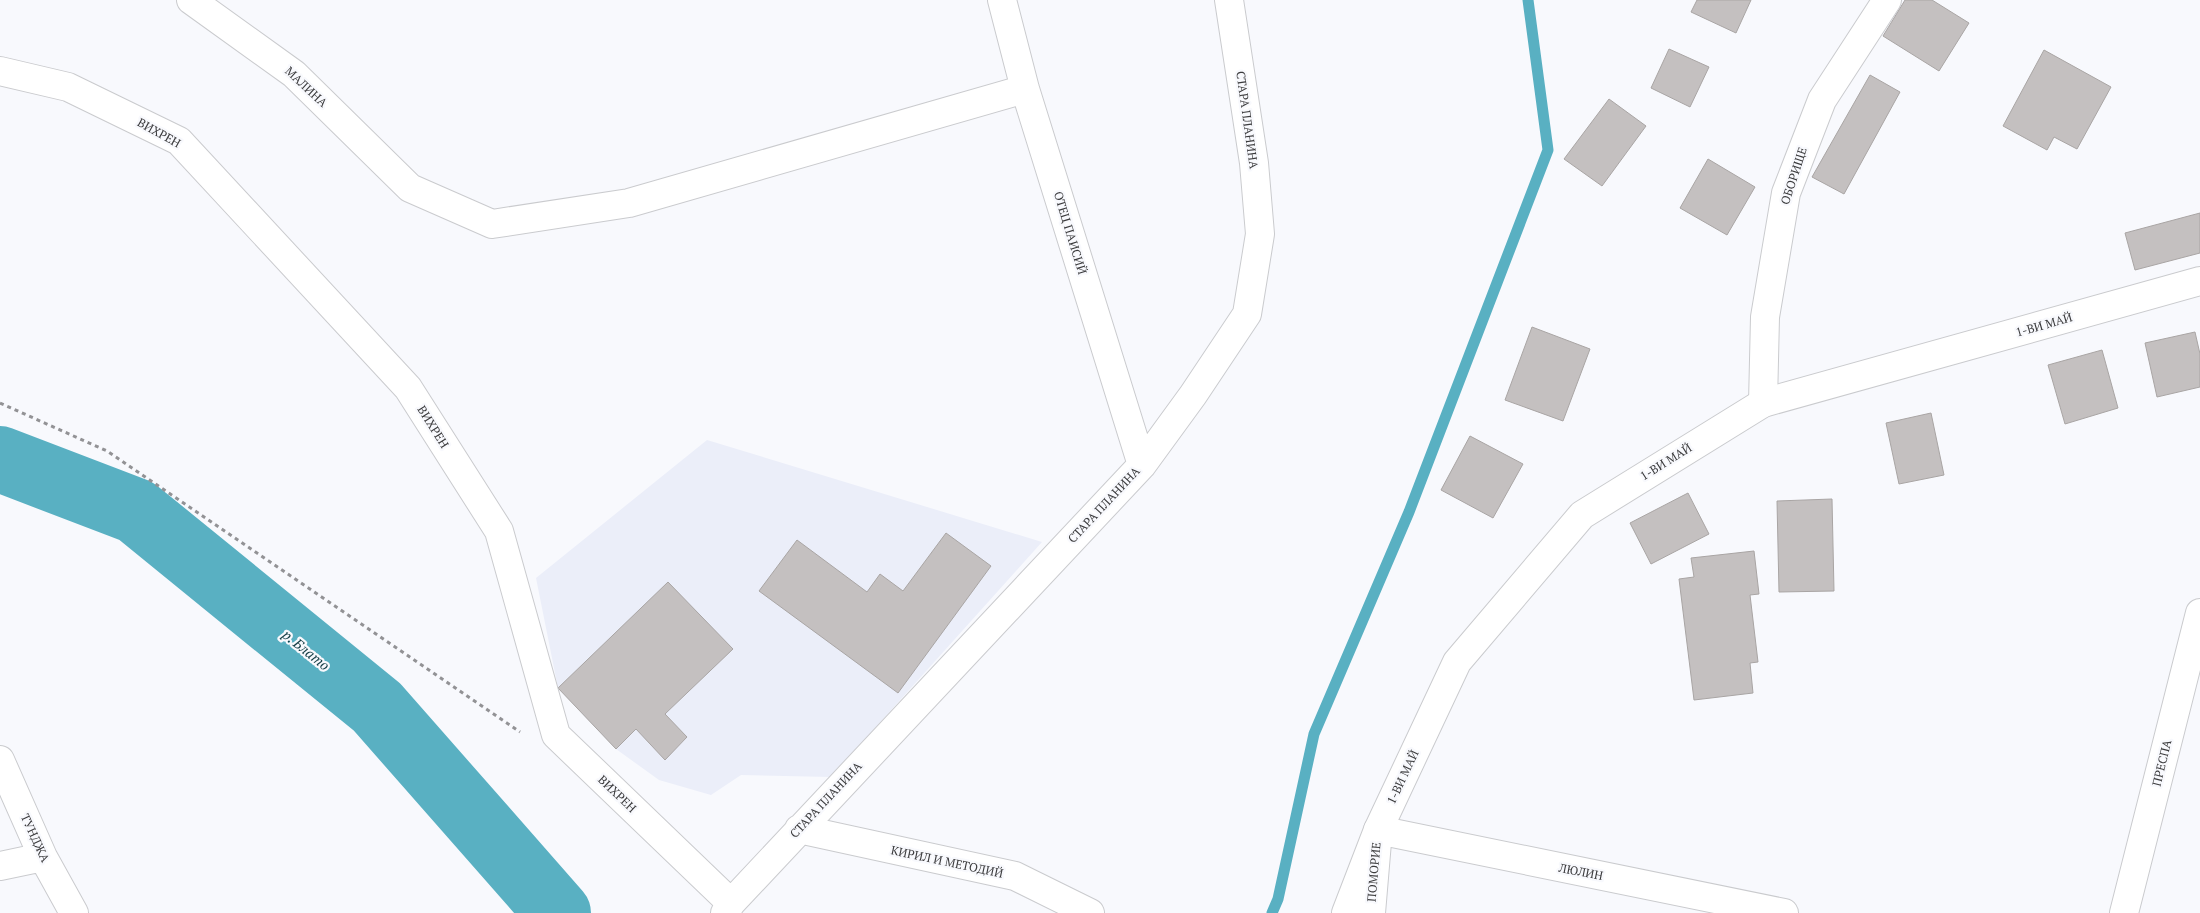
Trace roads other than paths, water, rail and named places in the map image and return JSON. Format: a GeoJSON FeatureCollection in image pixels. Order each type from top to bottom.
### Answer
{"type":"FeatureCollection","features":[{"type":"Feature","properties":{"kind":"street","name":"МАЛИНА"},"geometry":{"type":"LineString","coordinates":[[191,0],[294,74],[410,188],[492,224],[620,204],[1025,89]]}},
{"type":"Feature","properties":{"kind":"street","name":"ОТЕЦ ПАИСИЙ"},"geometry":{"type":"LineString","coordinates":[[1002,0],[1025,89],[1142,465]]}},
{"type":"Feature","properties":{"kind":"street","name":"СТАРА ПЛАНИНА"},"geometry":{"type":"LineString","coordinates":[[728,908],[799,829],[1142,465],[1193,395],[1248,314],[1260,234],[1254,163],[1229,0]]}},
{"type":"Feature","properties":{"kind":"street","name":"ОБОРИЩЕ"},"geometry":{"type":"LineString","coordinates":[[1763,403],[1765,317],[1786,193],[1822,100],[1887,0]]}},
{"type":"Feature","properties":{"kind":"street","name":"ВИХРЕН"},"geometry":{"type":"LineString","coordinates":[[0,71],[68,87],[179,141],[408,388],[499,531],[556,735],[728,908]]}},
{"type":"Feature","properties":{"kind":"street","name":"1-ВИ МАЙ"},"geometry":{"type":"LineString","coordinates":[[1346,913],[1378,830],[1458,662],[1582,514],[1763,403],[2200,281]]}},
{"type":"Feature","properties":{"kind":"street","name":"ПРЕСПА"},"geometry":{"type":"LineString","coordinates":[[2124,913],[2200,613]]}},
{"type":"Feature","properties":{"kind":"street","name":"ТУНДЖА"},"geometry":{"type":"LineString","coordinates":[[0,760],[42,857],[74,913]]}},
{"type":"Feature","properties":{"kind":"street","name":"КИРИЛ И МЕТОДИЙ"},"geometry":{"type":"LineString","coordinates":[[799,829],[1015,876],[1090,913]]}},
{"type":"Feature","properties":{"kind":"street","name":"ПОМОРИЕ"},"geometry":{"type":"LineString","coordinates":[[1371,913],[1378,830]]}},
{"type":"Feature","properties":{"kind":"street","name":"ЛЮЛИН"},"geometry":{"type":"LineString","coordinates":[[1378,830],[1784,913]]}},
{"type":"Feature","properties":{"kind":"street"},"geometry":{"type":"LineString","coordinates":[[0,866],[42,857]]}},
{"type":"Feature","properties":{"kind":"waterway"},"geometry":{"type":"LineString","coordinates":[[1272,913],[1278,899],[1314,734],[1409,512],[1548,150],[1528,0]]}},
{"type":"Feature","properties":{"kind":"waterway","name":"р. Блато"},"geometry":{"type":"LineString","coordinates":[[0,459],[136,511],[377,707],[558,913]]}}]}
